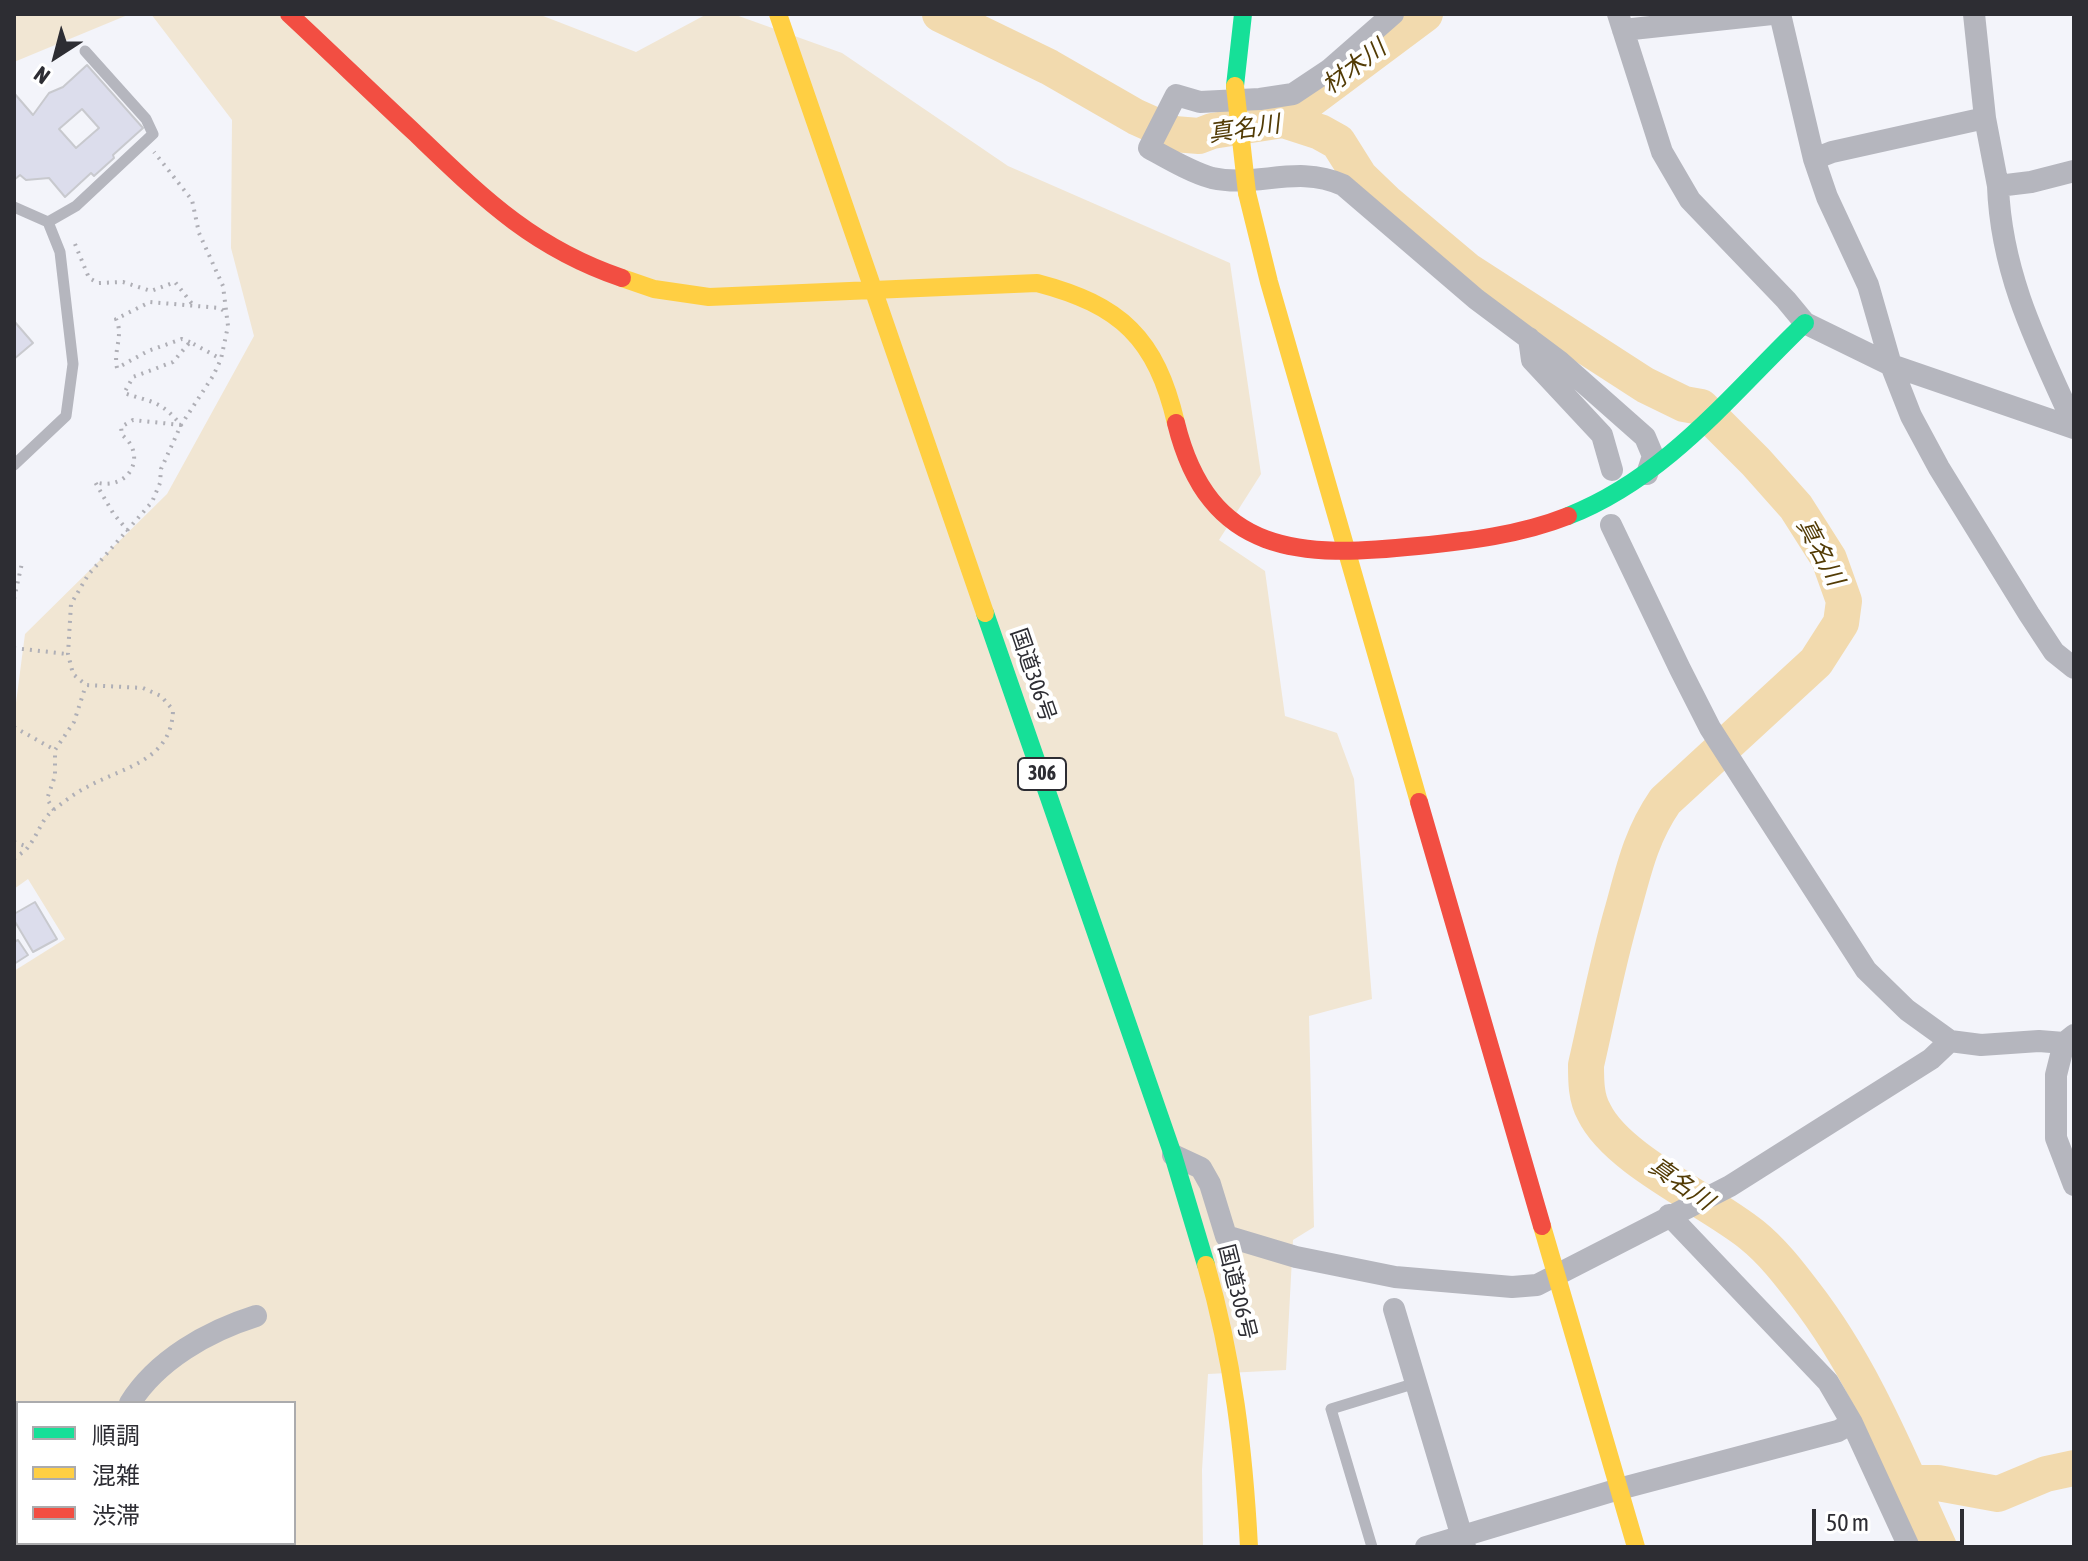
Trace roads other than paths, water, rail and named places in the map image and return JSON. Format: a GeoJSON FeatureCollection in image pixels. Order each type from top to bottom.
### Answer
{"type":"FeatureCollection","features":[{"type":"Feature","properties":{"kind":"main road"},"geometry":{"type":"LineString","coordinates":[[289,14],[482,197],[533,237],[583,265],[654,289],[709,297],[1037,283],[1095,302],[1128,325],[1164,374],[1185,458],[1207,496],[1235,523],[1265,540],[1303,550],[1346,553],[1466,542],[1525,532],[1587,509],[1647,474],[1672,455],[1805,323]]}},
{"type":"Feature","properties":{"kind":"main road","name":"国道306号"},"geometry":{"type":"LineString","coordinates":[[778,14],[1173,1155],[1206,1262],[1237,1409],[1249,1547]]}},
{"type":"Feature","properties":{"kind":"main road"},"geometry":{"type":"LineString","coordinates":[[1243,14],[1235,86],[1247,193],[1269,282],[1636,1547]]}},
{"type":"Feature","properties":{"kind":"street"},"geometry":{"type":"LineString","coordinates":[[1393,14],[1329,70],[1293,94],[1200,102],[1176,95],[1149,148],[1212,178],[1233,180],[1304,174],[1326,177],[1343,185],[1476,299],[1559,361],[1645,437],[1653,456],[1647,474]]}},
{"type":"Feature","properties":{"kind":"street"},"geometry":{"type":"LineString","coordinates":[[1772,14],[1618,19],[1662,152],[1690,200],[1805,323],[1891,365],[2071,427],[2069,400],[2012,280],[1999,221],[1998,186],[1985,118],[1974,14]]}},
{"type":"Feature","properties":{"kind":"street"},"geometry":{"type":"LineString","coordinates":[[1780,14],[1814,159],[1827,197],[1868,285],[1891,365],[1911,416],[1939,468],[2037,627],[2054,652],[2074,668]]}},
{"type":"Feature","properties":{"kind":"street"},"geometry":{"type":"LineString","coordinates":[[1814,159],[1832,152],[1985,118]]}},
{"type":"Feature","properties":{"kind":"street"},"geometry":{"type":"LineString","coordinates":[[1998,186],[2031,182],[2074,171]]}},
{"type":"Feature","properties":{"kind":"street"},"geometry":{"type":"LineString","coordinates":[[1529,338],[1532,360],[1602,435],[1612,470]]}},
{"type":"Feature","properties":{"kind":"street"},"geometry":{"type":"LineString","coordinates":[[1611,525],[1710,728],[1866,970],[1907,1010],[1950,1041],[1981,1045],[2069,1039],[2056,1075],[2056,1138],[2074,1185]]}},
{"type":"Feature","properties":{"kind":"street"},"geometry":{"type":"LineString","coordinates":[[1173,1155],[1201,1168],[1210,1184],[1226,1236],[1296,1257],[1395,1277],[1512,1287],[1537,1285],[1730,1186],[1931,1059],[1950,1041]]}},
{"type":"Feature","properties":{"kind":"street"},"geometry":{"type":"LineString","coordinates":[[1674,1213],[1828,1382],[1852,1423],[1909,1547]]}},
{"type":"Feature","properties":{"kind":"street"},"geometry":{"type":"LineString","coordinates":[[1394,1309],[1463,1542]]}},
{"type":"Feature","properties":{"kind":"street"},"geometry":{"type":"LineString","coordinates":[[132,1401],[153,1374],[182,1351],[237,1322],[256,1316]]}},
{"type":"Feature","properties":{"kind":"street"},"geometry":{"type":"LineString","coordinates":[[1426,1547],[1463,1542],[1619,1489],[1838,1431],[1852,1423]]}},
{"type":"Feature","properties":{"kind":"lane"},"geometry":{"type":"LineString","coordinates":[[48,222],[76,206],[153,134],[146,119],[85,51]]}},
{"type":"Feature","properties":{"kind":"lane"},"geometry":{"type":"LineString","coordinates":[[14,207],[48,222],[60,252],[73,364],[66,416],[14,465]]}},
{"type":"Feature","properties":{"kind":"lane"},"geometry":{"type":"LineString","coordinates":[[1372,1547],[1331,1409],[1416,1383]]}},
{"type":"Feature","properties":{"kind":"waterway","name":"真名川"},"geometry":{"type":"LineString","coordinates":[[940,14],[1049,67],[1136,117],[1174,134],[1199,136],[1212,131],[1283,120],[1320,132],[1338,142],[1360,177],[1467,270],[1645,385],[1684,404],[1701,407],[1796,507],[1829,559],[1844,601],[1841,623],[1816,662],[1665,801],[1657,814],[1639,853],[1613,948],[1586,1065],[1587,1089],[1594,1112],[1622,1147],[1752,1235],[1799,1286],[1826,1323],[1863,1385],[1939,1547]]}},
{"type":"Feature","properties":{"kind":"waterway","name":"材木川"},"geometry":{"type":"LineString","coordinates":[[1283,120],[1425,14]]}},
{"type":"Feature","properties":{"kind":"waterway"},"geometry":{"type":"LineString","coordinates":[[1910,1483],[1938,1483],[1998,1494],[2046,1474],[2074,1468]]}}]}
